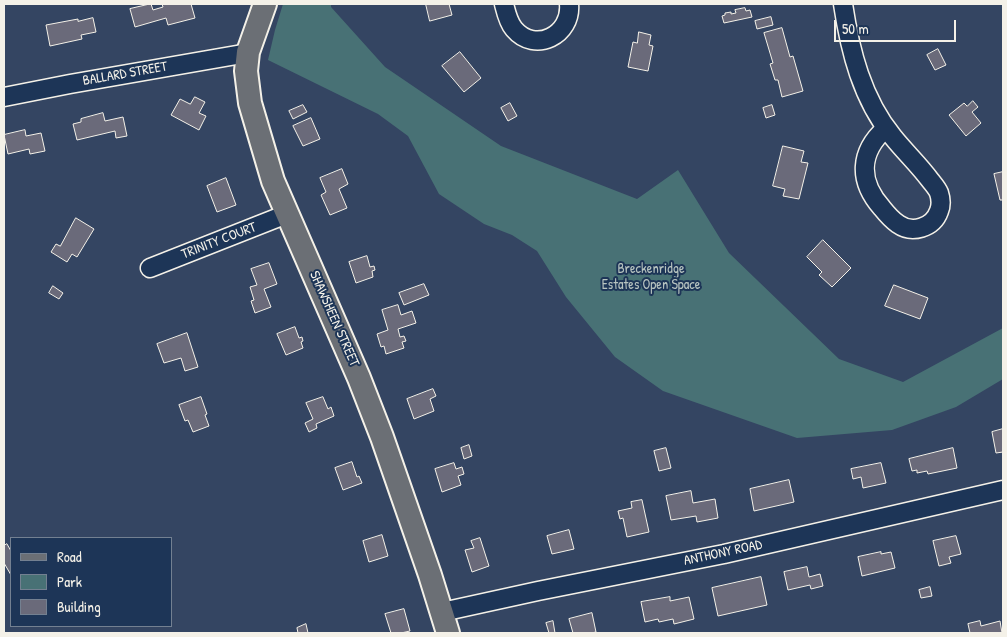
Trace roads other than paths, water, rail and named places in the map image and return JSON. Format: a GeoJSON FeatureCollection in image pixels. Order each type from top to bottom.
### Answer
{"type":"FeatureCollection","features":[{"type":"Feature","properties":{"kind":"main road","name":"SHAWSHEEN STREET"},"geometry":{"type":"LineString","coordinates":[[265,4],[248,53],[246,72],[250,102],[273,181],[360,378],[430,576],[448,633]]}},
{"type":"Feature","properties":{"kind":"street"},"geometry":{"type":"LineString","coordinates":[[504,4],[509,22],[513,28],[522,36],[535,40],[548,38],[559,32],[569,16],[569,4]]}},
{"type":"Feature","properties":{"kind":"street"},"geometry":{"type":"LineString","coordinates":[[842,4],[849,40],[861,80],[870,99],[886,128],[928,177],[939,194],[939,211],[933,220],[924,227],[908,228],[898,224],[874,199],[866,183],[864,169],[867,156],[874,140],[886,128]]}},
{"type":"Feature","properties":{"kind":"street","name":"BALLARD STREET"},"geometry":{"type":"LineString","coordinates":[[4,97],[248,53]]}},
{"type":"Feature","properties":{"kind":"street","name":"TRINITY COURT"},"geometry":{"type":"LineString","coordinates":[[150,268],[287,214]]}},
{"type":"Feature","properties":{"kind":"street","name":"ANTHONY ROAD"},"geometry":{"type":"LineString","coordinates":[[442,612],[724,554],[1003,490]]}},
{"type":"Feature","properties":{"kind":"park label","name":"Breckenridge Estates Open Space"},"geometry":{"type":"Point","coordinates":[651,278]}}]}
